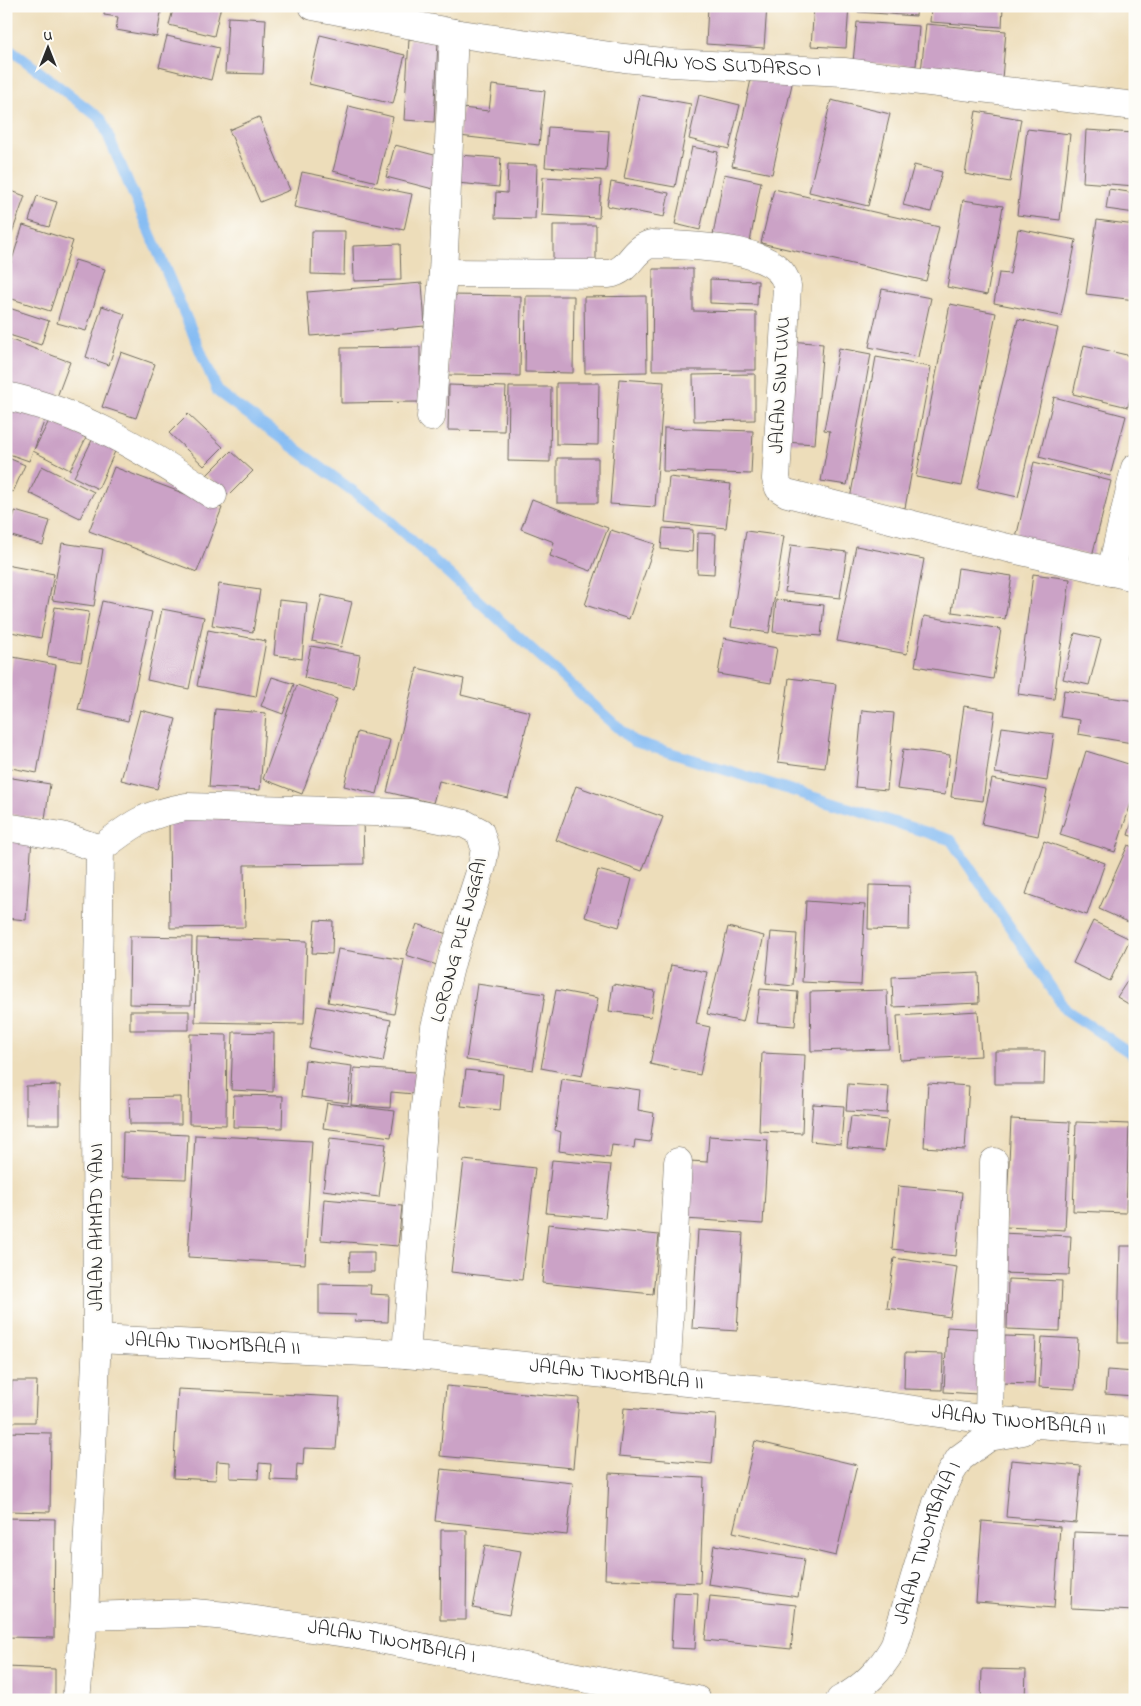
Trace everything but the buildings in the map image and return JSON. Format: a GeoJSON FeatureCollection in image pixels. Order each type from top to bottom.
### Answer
{"type":"FeatureCollection","features":[{"type":"Feature","properties":{"kind":"street","name":"JALAN YOS SUDARSO I"},"geometry":{"type":"LineString","coordinates":[[313,6],[454,33],[624,58],[672,63],[844,72],[1135,106]]}},
{"type":"Feature","properties":{"kind":"street"},"geometry":{"type":"LineString","coordinates":[[431,417],[443,272],[454,33]]}},
{"type":"Feature","properties":{"kind":"street","name":"JALAN SINTUVU"},"geometry":{"type":"LineString","coordinates":[[443,272],[610,274],[623,270],[640,249],[651,244],[732,250],[756,255],[781,272],[787,286],[776,479],[779,488],[787,493],[1123,574]]}},
{"type":"Feature","properties":{"kind":"street"},"geometry":{"type":"LineString","coordinates":[[6,396],[60,412],[111,432],[141,448],[213,495]]}},
{"type":"Feature","properties":{"kind":"street"},"geometry":{"type":"LineString","coordinates":[[1123,574],[1135,468]]}},
{"type":"Feature","properties":{"kind":"street","name":"LORONG PUE NGGAI"},"geometry":{"type":"LineString","coordinates":[[100,849],[130,825],[151,814],[186,807],[411,813],[465,824],[480,832],[485,848],[482,866],[452,959],[435,1027],[424,1114],[406,1354]]}},
{"type":"Feature","properties":{"kind":"street"},"geometry":{"type":"LineString","coordinates":[[6,827],[62,836],[100,849]]}},
{"type":"Feature","properties":{"kind":"street","name":"JALAN AHMAD YANI"},"geometry":{"type":"LineString","coordinates":[[76,1700],[84,1616],[97,1339],[96,1102],[100,849]]}},
{"type":"Feature","properties":{"kind":"street"},"geometry":{"type":"LineString","coordinates":[[666,1380],[678,1162]]}},
{"type":"Feature","properties":{"kind":"street"},"geometry":{"type":"LineString","coordinates":[[989,1420],[994,1162]]}},
{"type":"Feature","properties":{"kind":"street","name":"JALAN TINOMBALA II"},"geometry":{"type":"LineString","coordinates":[[97,1339],[406,1354],[785,1392],[989,1420],[1135,1432]]}},
{"type":"Feature","properties":{"kind":"street","name":"JALAN TINOMBALA I"},"geometry":{"type":"LineString","coordinates":[[840,1700],[868,1681],[881,1667],[894,1647],[937,1504],[950,1474],[960,1458],[989,1437],[1047,1426]]}},
{"type":"Feature","properties":{"kind":"street","name":"JALAN TINOMBALA I"},"geometry":{"type":"LineString","coordinates":[[84,1616],[194,1613],[227,1616],[353,1634],[697,1700]]}},
{"type":"Feature","properties":{"kind":"waterway"},"geometry":{"type":"LineString","coordinates":[[6,46],[101,119],[218,392],[376,508],[633,741],[951,840],[1066,1010],[1135,1056]]}}]}
